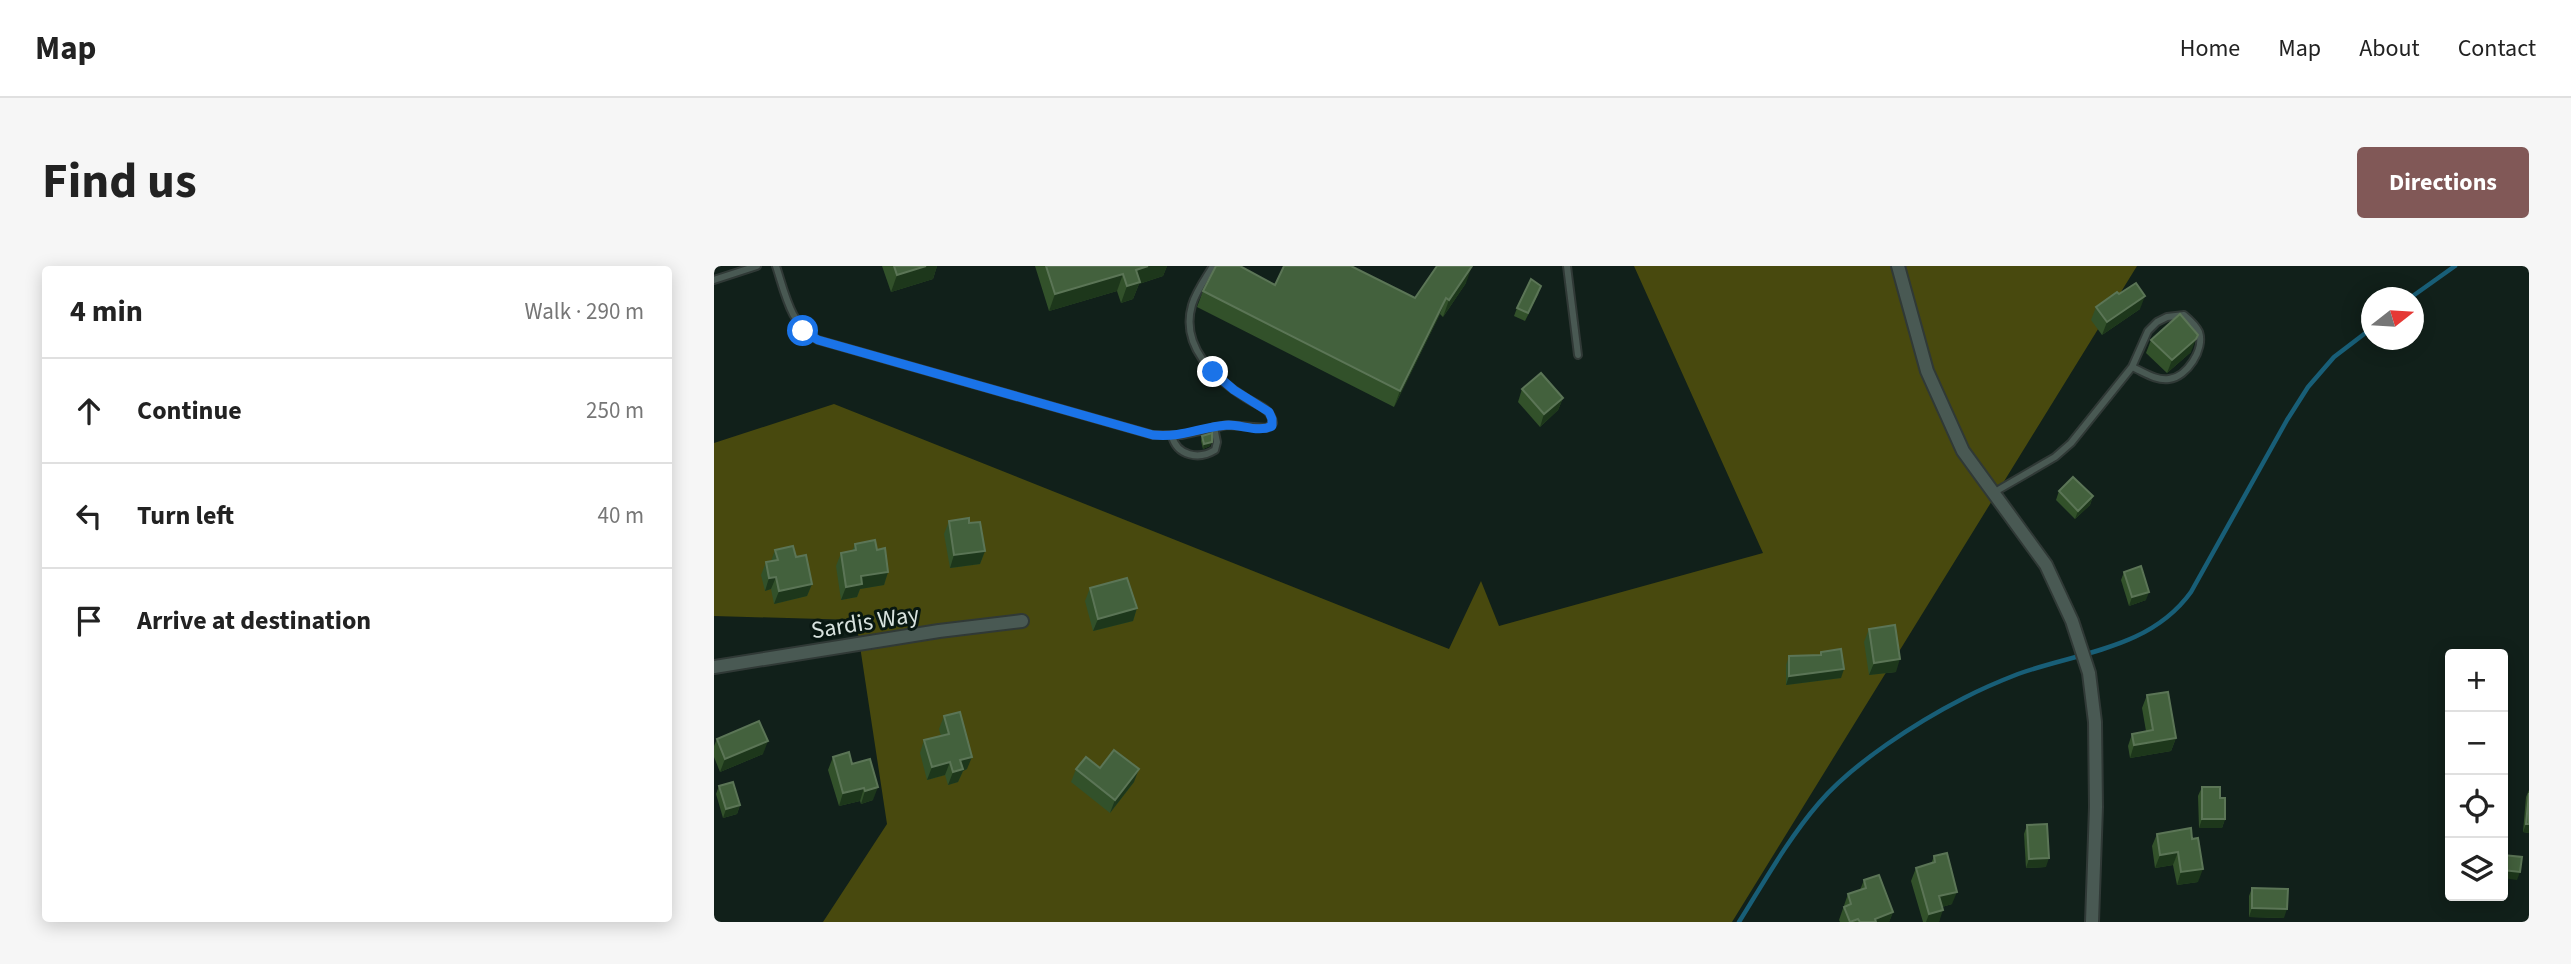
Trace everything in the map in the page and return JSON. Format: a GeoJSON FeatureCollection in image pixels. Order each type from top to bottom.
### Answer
{"type":"FeatureCollection","features":[{"type":"Feature","properties":{"kind":"street"},"geometry":{"type":"LineString","coordinates":[[1898,266],[1927,371],[1963,451],[2046,565],[2072,621],[2090,673],[2095,722],[2096,807],[2092,922]]}},
{"type":"Feature","properties":{"kind":"street","name":"Sardis Way"},"geometry":{"type":"LineString","coordinates":[[714,667],[939,631],[1022,621]]}},
{"type":"Feature","properties":{"kind":"lane"},"geometry":{"type":"LineString","coordinates":[[714,280],[757,266]]}},
{"type":"Feature","properties":{"kind":"lane"},"geometry":{"type":"LineString","coordinates":[[776,266],[799,326],[818,340],[1153,435],[1172,436],[1231,425],[1264,429],[1273,423],[1271,416],[1213,372],[1194,345],[1190,331],[1192,304],[1213,266]]}},
{"type":"Feature","properties":{"kind":"lane"},"geometry":{"type":"LineString","coordinates":[[1567,266],[1578,355]]}},
{"type":"Feature","properties":{"kind":"lane"},"geometry":{"type":"LineString","coordinates":[[1993,493],[2055,457],[2071,443],[2132,367],[2143,340],[2157,322],[2177,314],[2185,315],[2199,330],[2201,341],[2198,351],[2185,370],[2176,377],[2159,379],[2132,367]]}},
{"type":"Feature","properties":{"kind":"lane"},"geometry":{"type":"LineString","coordinates":[[1172,436],[1176,447],[1189,455],[1201,456],[1215,450],[1217,442],[1214,427]]}},
{"type":"Feature","properties":{"kind":"shaded area"},"geometry":{"type":"Polygon","coordinates":[[[1634,266],[2137,266],[1732,922],[823,922],[887,824],[856,620],[714,616],[714,443],[834,404],[1449,649],[1481,581],[1499,626],[1763,553],[1634,266]]]}},
{"type":"Feature","properties":{"kind":"building"},"geometry":{"type":"Polygon","coordinates":[[[894,266],[926,266],[897,275],[894,266]]]}},
{"type":"Feature","properties":{"kind":"building"},"geometry":{"type":"Polygon","coordinates":[[[1046,266],[1148,266],[1136,270],[1140,282],[1127,286],[1123,274],[1055,294],[1046,266]]]}},
{"type":"Feature","properties":{"kind":"building"},"geometry":{"type":"Polygon","coordinates":[[[1216,266],[1240,266],[1275,285],[1284,266],[1351,266],[1415,298],[1437,266],[1472,266],[1449,300],[1446,298],[1400,391],[1203,291],[1216,266]]]}},
{"type":"Feature","properties":{"kind":"building"},"geometry":{"type":"Polygon","coordinates":[[[1531,279],[1541,286],[1528,313],[1517,308],[1531,279]]]}},
{"type":"Feature","properties":{"kind":"building"},"geometry":{"type":"Polygon","coordinates":[[[2136,283],[2145,296],[2107,322],[2096,307],[2136,283]]]}},
{"type":"Feature","properties":{"kind":"building"},"geometry":{"type":"Polygon","coordinates":[[[2180,314],[2198,335],[2172,360],[2151,340],[2180,314]]]}},
{"type":"Feature","properties":{"kind":"building"},"geometry":{"type":"Polygon","coordinates":[[[1541,373],[1563,398],[1544,414],[1522,389],[1541,373]]]}},
{"type":"Feature","properties":{"kind":"building"},"geometry":{"type":"Polygon","coordinates":[[[1212,433],[1212,442],[1204,444],[1202,436],[1212,433]]]}},
{"type":"Feature","properties":{"kind":"building"},"geometry":{"type":"Polygon","coordinates":[[[2073,477],[2093,496],[2078,511],[2059,491],[2073,477]]]}},
{"type":"Feature","properties":{"kind":"building"},"geometry":{"type":"Polygon","coordinates":[[[969,518],[969,523],[980,522],[985,551],[954,555],[949,521],[969,518]]]}},
{"type":"Feature","properties":{"kind":"building"},"geometry":{"type":"Polygon","coordinates":[[[875,540],[877,550],[885,548],[888,572],[861,576],[862,584],[846,587],[841,553],[856,550],[855,544],[875,540]]]}},
{"type":"Feature","properties":{"kind":"building"},"geometry":{"type":"Polygon","coordinates":[[[793,546],[796,557],[806,555],[812,584],[779,591],[776,577],[769,578],[766,562],[778,560],[775,550],[793,546]]]}},
{"type":"Feature","properties":{"kind":"building"},"geometry":{"type":"Polygon","coordinates":[[[2141,566],[2149,592],[2132,597],[2124,572],[2141,566]]]}},
{"type":"Feature","properties":{"kind":"building"},"geometry":{"type":"Polygon","coordinates":[[[1127,578],[1137,608],[1098,619],[1090,588],[1127,578]]]}},
{"type":"Feature","properties":{"kind":"building"},"geometry":{"type":"Polygon","coordinates":[[[1895,625],[1900,659],[1874,663],[1869,629],[1895,625]]]}},
{"type":"Feature","properties":{"kind":"building"},"geometry":{"type":"Polygon","coordinates":[[[1841,649],[1844,669],[1789,676],[1789,656],[1821,655],[1821,652],[1841,649]]]}},
{"type":"Feature","properties":{"kind":"building"},"geometry":{"type":"Polygon","coordinates":[[[2168,692],[2176,738],[2134,745],[2132,734],[2153,730],[2147,695],[2168,692]]]}},
{"type":"Feature","properties":{"kind":"building"},"geometry":{"type":"Polygon","coordinates":[[[960,712],[972,757],[960,760],[963,769],[953,772],[950,762],[932,767],[924,740],[949,734],[944,716],[960,712]]]}},
{"type":"Feature","properties":{"kind":"building"},"geometry":{"type":"Polygon","coordinates":[[[759,721],[768,741],[725,759],[717,739],[759,721]]]}},
{"type":"Feature","properties":{"kind":"building"},"geometry":{"type":"Polygon","coordinates":[[[1114,750],[1139,769],[1115,800],[1076,769],[1086,757],[1100,768],[1114,750]]]}},
{"type":"Feature","properties":{"kind":"building"},"geometry":{"type":"Polygon","coordinates":[[[849,752],[852,764],[870,759],[878,787],[843,793],[833,757],[849,752]]]}},
{"type":"Feature","properties":{"kind":"building"},"geometry":{"type":"Polygon","coordinates":[[[733,782],[740,805],[726,809],[719,786],[733,782]]]}},
{"type":"Feature","properties":{"kind":"building"},"geometry":{"type":"Polygon","coordinates":[[[2202,787],[2220,787],[2220,798],[2225,798],[2225,819],[2202,819],[2202,787]]]}},
{"type":"Feature","properties":{"kind":"building"},"geometry":{"type":"Polygon","coordinates":[[[2529,793],[2529,824],[2526,824],[2529,793]]]}},
{"type":"Feature","properties":{"kind":"building"},"geometry":{"type":"Polygon","coordinates":[[[2047,824],[2049,858],[2029,859],[2027,825],[2047,824]]]}},
{"type":"Feature","properties":{"kind":"building"},"geometry":{"type":"Polygon","coordinates":[[[2191,828],[2192,839],[2198,838],[2203,869],[2181,872],[2178,852],[2160,855],[2157,834],[2191,828]]]}},
{"type":"Feature","properties":{"kind":"building"},"geometry":{"type":"Polygon","coordinates":[[[1947,853],[1957,892],[1939,896],[1943,910],[1929,914],[1916,868],[1935,862],[1934,856],[1947,853]]]}},
{"type":"Feature","properties":{"kind":"building"},"geometry":{"type":"Polygon","coordinates":[[[2508,856],[2522,857],[2520,872],[2508,871],[2508,856]]]}},
{"type":"Feature","properties":{"kind":"building"},"geometry":{"type":"Polygon","coordinates":[[[1879,875],[1893,912],[1875,919],[1876,922],[1860,922],[1858,919],[1850,922],[1844,907],[1851,904],[1848,894],[1866,888],[1864,880],[1879,875]]]}},
{"type":"Feature","properties":{"kind":"building"},"geometry":{"type":"Polygon","coordinates":[[[2252,888],[2288,889],[2287,909],[2252,908],[2252,888]]]}},
{"type":"Feature","properties":{"kind":"waterway"},"geometry":{"type":"LineString","coordinates":[[2424,288],[2455,266]]}},
{"type":"Feature","properties":{"kind":"waterway"},"geometry":{"type":"LineString","coordinates":[[1739,922],[1787,846],[1819,803],[1849,773],[1887,744],[1926,719],[1984,688],[2041,666],[2112,646],[2155,626],[2174,611],[2191,592],[2308,387],[2334,357],[2361,336]]}},
{"type":"Feature","properties":{"kind":"route"},"geometry":{"type":"LineString","coordinates":[[803,331],[818,340],[1153,435],[1181,435],[1227,425],[1264,429],[1272,426],[1269,412],[1234,390],[1213,372]]}}]}
